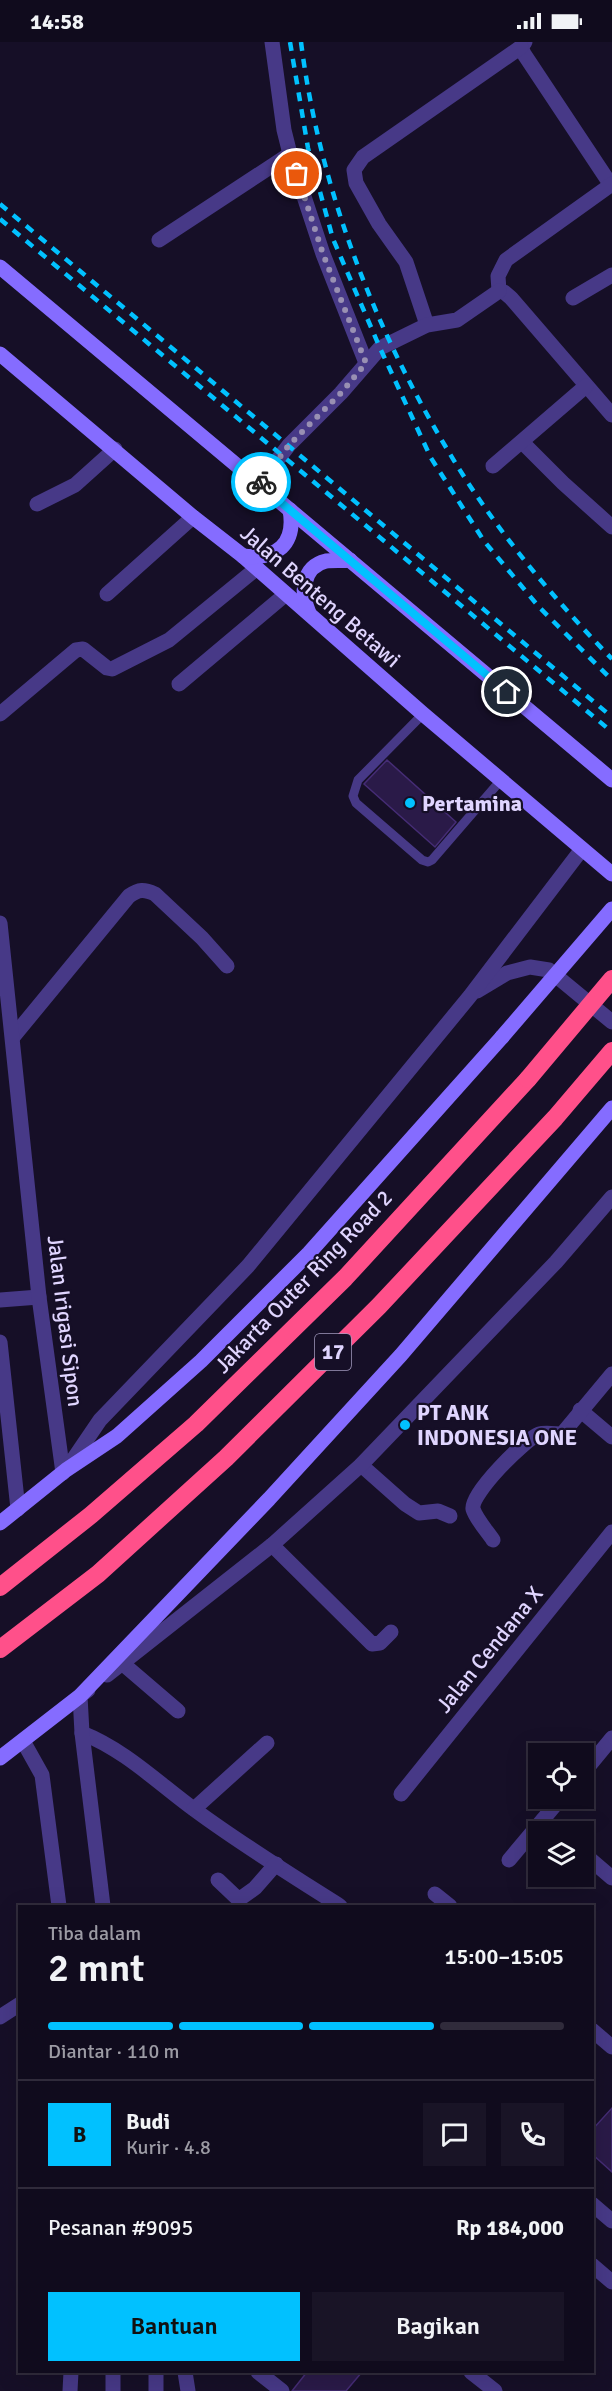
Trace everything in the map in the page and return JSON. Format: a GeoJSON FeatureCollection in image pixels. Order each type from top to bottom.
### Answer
{"type":"FeatureCollection","features":[{"type":"Feature","properties":{"kind":"highway","name":"Jakarta Outer Ring Road 2"},"geometry":{"type":"LineString","coordinates":[[0,1587],[91,1515],[196,1424],[320,1302],[528,1079],[612,979]]}},
{"type":"Feature","properties":{"kind":"highway","name":"17"},"geometry":{"type":"LineString","coordinates":[[0,1649],[98,1574],[226,1458],[379,1306],[555,1118],[612,1051]]}},
{"type":"Feature","properties":{"kind":"main road","name":"Jalan Benteng Betawi"},"geometry":{"type":"LineString","coordinates":[[0,267],[612,780]]}},
{"type":"Feature","properties":{"kind":"main road","name":"Jalan Benteng Betawi"},"geometry":{"type":"LineString","coordinates":[[0,354],[193,517],[243,556],[423,714],[612,874]]}},
{"type":"Feature","properties":{"kind":"main road"},"geometry":{"type":"LineString","coordinates":[[243,556],[258,558],[277,551],[292,530],[290,510]]}},
{"type":"Feature","properties":{"kind":"main road"},"geometry":{"type":"LineString","coordinates":[[309,613],[304,602],[305,578],[315,567],[325,561],[350,560]]}},
{"type":"Feature","properties":{"kind":"main road"},"geometry":{"type":"LineString","coordinates":[[0,1523],[63,1473],[117,1436],[192,1369],[301,1262],[502,1037],[612,909]]}},
{"type":"Feature","properties":{"kind":"main road"},"geometry":{"type":"LineString","coordinates":[[0,1758],[76,1700],[269,1499],[401,1354],[612,1108]]}},
{"type":"Feature","properties":{"kind":"street"},"geometry":{"type":"LineString","coordinates":[[272,42],[284,130],[291,154],[323,254],[366,363]]}},
{"type":"Feature","properties":{"kind":"street"},"geometry":{"type":"LineString","coordinates":[[427,325],[406,262],[379,224],[356,183],[354,170],[363,157],[523,45],[611,184],[506,260],[498,276],[499,291]]}},
{"type":"Feature","properties":{"kind":"street"},"geometry":{"type":"LineString","coordinates":[[159,240],[291,154]]}},
{"type":"Feature","properties":{"kind":"street"},"geometry":{"type":"LineString","coordinates":[[573,298],[612,275]]}},
{"type":"Feature","properties":{"kind":"street"},"geometry":{"type":"LineString","coordinates":[[259,484],[289,445],[341,393],[380,348],[390,341],[427,325],[458,320],[499,291]]}},
{"type":"Feature","properties":{"kind":"street"},"geometry":{"type":"LineString","coordinates":[[499,291],[511,298],[612,415]]}},
{"type":"Feature","properties":{"kind":"street"},"geometry":{"type":"LineString","coordinates":[[493,466],[586,386]]}},
{"type":"Feature","properties":{"kind":"street"},"geometry":{"type":"LineString","coordinates":[[522,442],[612,527]]}},
{"type":"Feature","properties":{"kind":"street"},"geometry":{"type":"LineString","coordinates":[[37,504],[75,485],[115,449]]}},
{"type":"Feature","properties":{"kind":"street"},"geometry":{"type":"LineString","coordinates":[[106,594],[193,517]]}},
{"type":"Feature","properties":{"kind":"street"},"geometry":{"type":"LineString","coordinates":[[0,714],[76,650],[83,649],[107,668],[112,669],[169,640],[257,568]]}},
{"type":"Feature","properties":{"kind":"street"},"geometry":{"type":"LineString","coordinates":[[179,684],[286,594]]}},
{"type":"Feature","properties":{"kind":"street"},"geometry":{"type":"LineString","coordinates":[[63,1473],[100,1420],[248,1266],[470,996],[582,849]]}},
{"type":"Feature","properties":{"kind":"street"},"geometry":{"type":"LineString","coordinates":[[13,1038],[129,896],[136,891],[146,890],[155,894],[202,938],[226,966]]}},
{"type":"Feature","properties":{"kind":"street","name":"Jalan Irigasi Sipon"},"geometry":{"type":"LineString","coordinates":[[0,924],[37,1297],[63,1473]]}},
{"type":"Feature","properties":{"kind":"street"},"geometry":{"type":"LineString","coordinates":[[470,996],[507,973],[530,967],[549,970],[612,1022]]}},
{"type":"Feature","properties":{"kind":"street"},"geometry":{"type":"LineString","coordinates":[[103,1905],[76,1700],[272,1545],[361,1465],[556,1262],[612,1197]]}},
{"type":"Feature","properties":{"kind":"street"},"geometry":{"type":"LineString","coordinates":[[0,1300],[37,1297]]}},
{"type":"Feature","properties":{"kind":"street"},"geometry":{"type":"LineString","coordinates":[[0,1342],[21,1508]]}},
{"type":"Feature","properties":{"kind":"street"},"geometry":{"type":"LineString","coordinates":[[493,1540],[473,1508],[474,1498],[522,1447],[539,1434],[562,1434],[612,1374]]}},
{"type":"Feature","properties":{"kind":"street"},"geometry":{"type":"LineString","coordinates":[[580,1410],[612,1437]]}},
{"type":"Feature","properties":{"kind":"street"},"geometry":{"type":"LineString","coordinates":[[361,1465],[405,1504],[419,1513],[438,1511],[450,1516]]}},
{"type":"Feature","properties":{"kind":"street","name":"Jalan Cendana X"},"geometry":{"type":"LineString","coordinates":[[401,1794],[612,1532]]}},
{"type":"Feature","properties":{"kind":"street"},"geometry":{"type":"LineString","coordinates":[[272,1545],[372,1644],[380,1643],[391,1632]]}},
{"type":"Feature","properties":{"kind":"street"},"geometry":{"type":"LineString","coordinates":[[122,1663],[178,1711]]}},
{"type":"Feature","properties":{"kind":"street"},"geometry":{"type":"LineString","coordinates":[[82,1733],[137,1764],[194,1809],[338,1905]]}},
{"type":"Feature","properties":{"kind":"street"},"geometry":{"type":"LineString","coordinates":[[594,1760],[612,1738]]}},
{"type":"Feature","properties":{"kind":"street"},"geometry":{"type":"LineString","coordinates":[[23,1741],[42,1775],[59,1905]]}},
{"type":"Feature","properties":{"kind":"street"},"geometry":{"type":"LineString","coordinates":[[194,1809],[267,1743]]}},
{"type":"Feature","properties":{"kind":"street"},"geometry":{"type":"LineString","coordinates":[[509,1860],[552,1809]]}},
{"type":"Feature","properties":{"kind":"street"},"geometry":{"type":"LineString","coordinates":[[594,1863],[612,1878]]}},
{"type":"Feature","properties":{"kind":"street"},"geometry":{"type":"LineString","coordinates":[[218,1880],[237,1898],[241,1898],[255,1888],[276,1864]]}},
{"type":"Feature","properties":{"kind":"street"},"geometry":{"type":"LineString","coordinates":[[435,1894],[449,1905]]}},
{"type":"Feature","properties":{"kind":"street"},"geometry":{"type":"LineString","coordinates":[[0,2017],[18,2005]]}},
{"type":"Feature","properties":{"kind":"street"},"geometry":{"type":"LineString","coordinates":[[594,2032],[612,2047]]}},
{"type":"Feature","properties":{"kind":"street"},"geometry":{"type":"LineString","coordinates":[[594,2206],[612,2221]]}},
{"type":"Feature","properties":{"kind":"street"},"geometry":{"type":"LineString","coordinates":[[594,2267],[612,2282]]}},
{"type":"Feature","properties":{"kind":"street"},"geometry":{"type":"LineString","coordinates":[[70,2391],[71,2373]]}},
{"type":"Feature","properties":{"kind":"street"},"geometry":{"type":"LineString","coordinates":[[113,2373],[113,2391]]}},
{"type":"Feature","properties":{"kind":"street"},"geometry":{"type":"LineString","coordinates":[[156,2373],[156,2391]]}},
{"type":"Feature","properties":{"kind":"street"},"geometry":{"type":"LineString","coordinates":[[184,2373],[188,2391]]}},
{"type":"Feature","properties":{"kind":"street"},"geometry":{"type":"LineString","coordinates":[[259,2373],[282,2391]]}},
{"type":"Feature","properties":{"kind":"street"},"geometry":{"type":"LineString","coordinates":[[472,2373],[495,2391]]}},
{"type":"Feature","properties":{"kind":"lane"},"geometry":{"type":"LineString","coordinates":[[423,714],[358,780],[352,796],[356,803],[422,860],[428,862],[432,860],[501,780]]}},
{"type":"Feature","properties":{"kind":"building","name":"Pertamina"},"geometry":{"type":"Polygon","coordinates":[[[387,760],[456,822],[435,847],[364,784],[387,760]]]}},
{"type":"Feature","properties":{"kind":"building"},"geometry":{"type":"Polygon","coordinates":[[[612,2108],[612,2172],[594,2156],[594,2128],[612,2108]]]}},
{"type":"Feature","properties":{"kind":"building"},"geometry":{"type":"Polygon","coordinates":[[[306,2373],[361,2373],[346,2391],[292,2391],[306,2373]]]}},
{"type":"Feature","properties":{"kind":"railway"},"geometry":{"type":"LineString","coordinates":[[290,42],[308,148],[333,239],[431,458],[484,541],[539,607],[612,680]]}},
{"type":"Feature","properties":{"kind":"railway"},"geometry":{"type":"LineString","coordinates":[[301,42],[309,96],[336,201],[353,253],[395,354],[447,449],[483,505],[544,584],[612,659]]}},
{"type":"Feature","properties":{"kind":"railway"},"geometry":{"type":"LineString","coordinates":[[0,204],[612,717]]}},
{"type":"Feature","properties":{"kind":"railway"},"geometry":{"type":"LineString","coordinates":[[0,219],[612,732]]}},
{"type":"Feature","properties":{"kind":"way so far"},"geometry":{"type":"LineString","coordinates":[[261,482],[289,445],[341,393],[366,363],[323,254],[297,174]]}},
{"type":"Feature","properties":{"kind":"place","name":"Pertamina"},"geometry":{"type":"Point","coordinates":[410,803]}},
{"type":"Feature","properties":{"kind":"place","name":"PT ANK INDONESIA ONE"},"geometry":{"type":"Point","coordinates":[405,1425]}},
{"type":"Feature","properties":{"kind":"route"},"geometry":{"type":"LineString","coordinates":[[261,482],[259,484],[507,692]]}}]}
